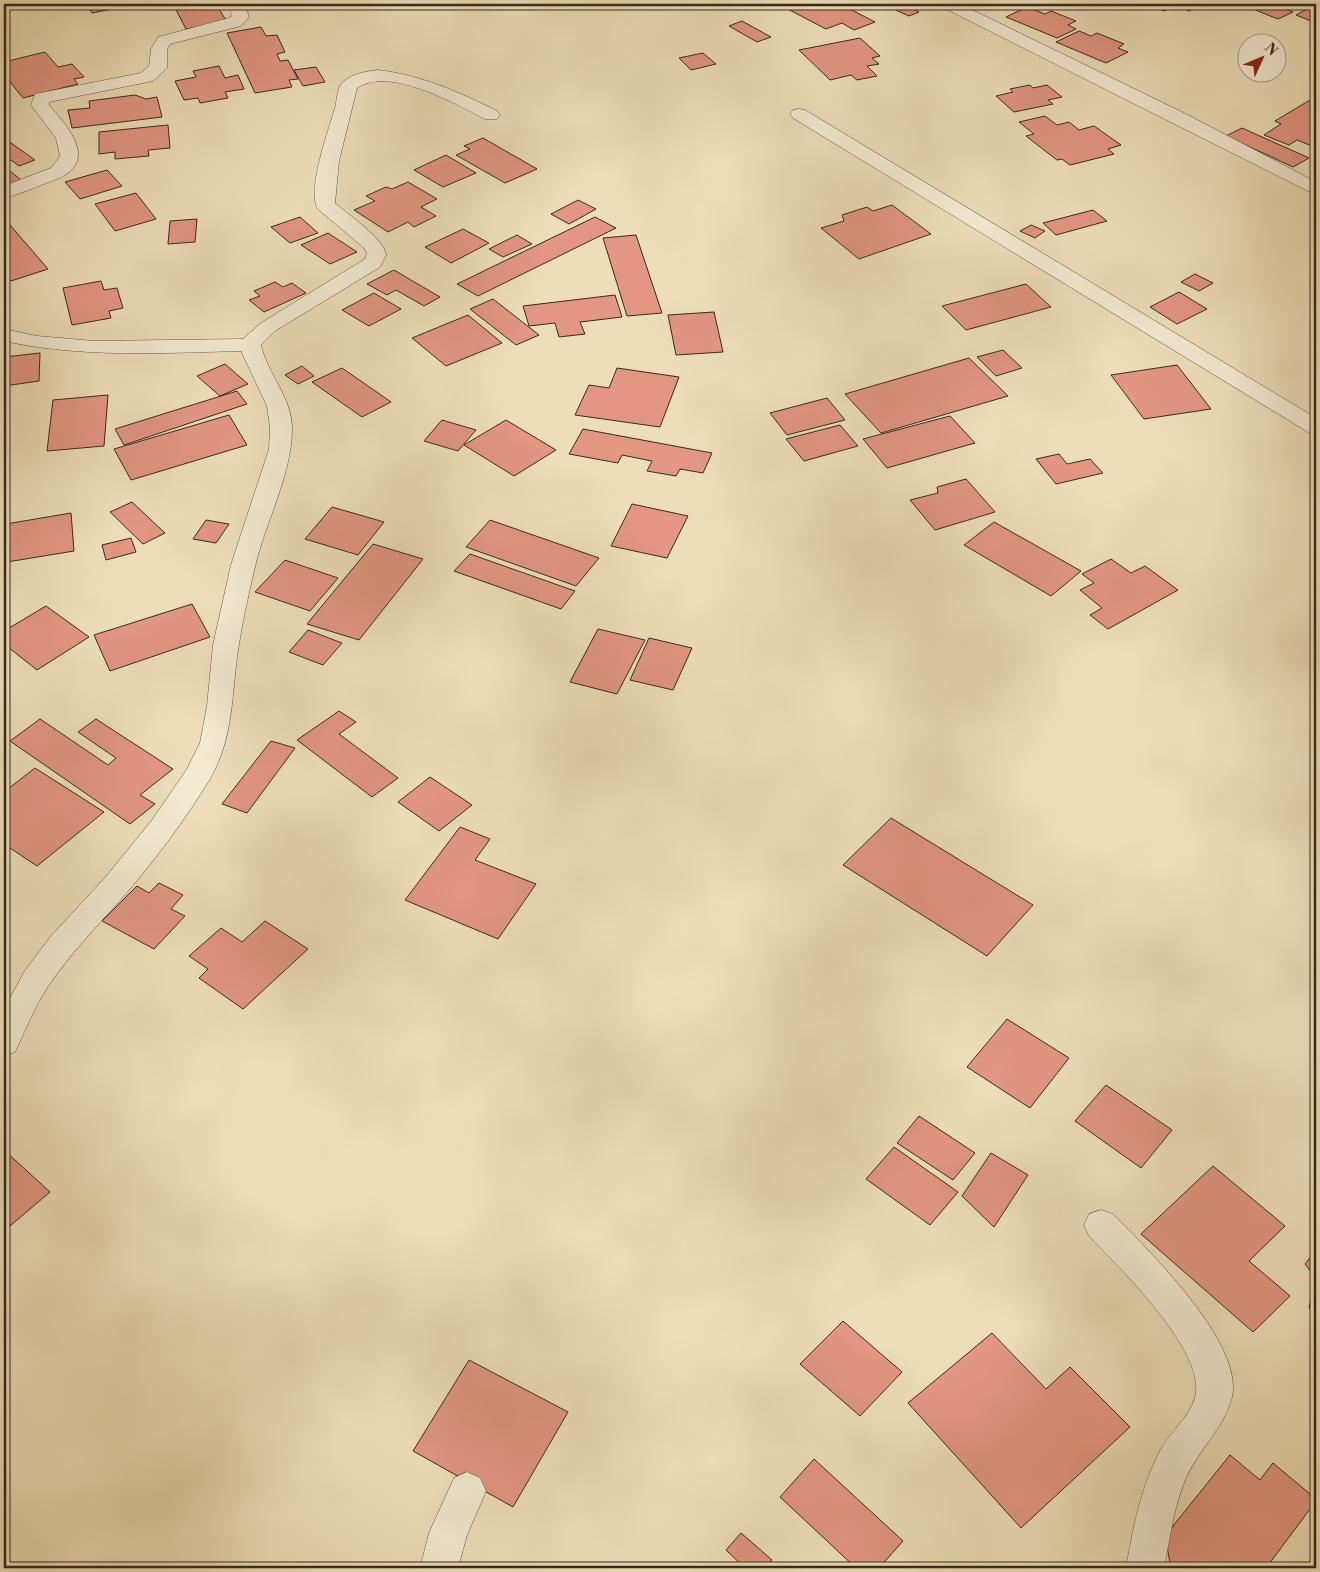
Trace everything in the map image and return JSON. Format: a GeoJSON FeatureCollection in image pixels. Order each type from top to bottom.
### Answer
{"type":"FeatureCollection","features":[{"type":"Feature","properties":{"kind":"street"},"geometry":{"type":"LineString","coordinates":[[4,192],[58,172],[66,167],[70,160],[70,149],[64,137],[40,105],[41,98],[147,77],[158,68],[158,49],[164,41],[235,22],[241,17],[238,4]]}},
{"type":"Feature","properties":{"kind":"street"},"geometry":{"type":"LineString","coordinates":[[948,4],[1098,79],[1192,123],[1316,189]]}},
{"type":"Feature","properties":{"kind":"street"},"geometry":{"type":"LineString","coordinates":[[4,1043],[35,981],[62,944],[114,887],[162,828],[199,773],[213,742],[220,706],[226,645],[243,565],[280,449],[281,427],[278,406],[270,386],[253,357],[250,345],[254,338],[268,327],[373,263],[377,256],[377,250],[371,244],[325,205],[324,194],[351,83],[364,76],[394,77],[459,98],[492,115]]}},
{"type":"Feature","properties":{"kind":"street"},"geometry":{"type":"LineString","coordinates":[[799,114],[1316,427]]}},
{"type":"Feature","properties":{"kind":"street"},"geometry":{"type":"LineString","coordinates":[[4,335],[37,342],[94,347],[250,345]]}},
{"type":"Feature","properties":{"kind":"street"},"geometry":{"type":"LineString","coordinates":[[1101,1225],[1184,1319],[1213,1369],[1215,1387],[1210,1404],[1173,1464],[1157,1506],[1145,1568]]}},
{"type":"Feature","properties":{"kind":"street"},"geometry":{"type":"LineString","coordinates":[[439,1568],[448,1532],[467,1491]]}},
{"type":"Feature","properties":{"kind":"building"},"geometry":{"type":"Polygon","coordinates":[[[86,4],[120,4],[122,7],[92,13],[86,4]]]}},
{"type":"Feature","properties":{"kind":"building"},"geometry":{"type":"Polygon","coordinates":[[[173,4],[216,4],[227,22],[186,29],[173,4]]]}},
{"type":"Feature","properties":{"kind":"building"},"geometry":{"type":"Polygon","coordinates":[[[829,4],[837,8],[844,6],[875,22],[854,30],[842,23],[826,29],[780,5],[829,4]]]}},
{"type":"Feature","properties":{"kind":"building"},"geometry":{"type":"Polygon","coordinates":[[[902,4],[919,12],[909,16],[887,6],[902,4]]]}},
{"type":"Feature","properties":{"kind":"building"},"geometry":{"type":"Polygon","coordinates":[[[1145,4],[1203,4],[1189,11],[1175,5],[1164,11],[1145,4]]]}},
{"type":"Feature","properties":{"kind":"building"},"geometry":{"type":"Polygon","coordinates":[[[1240,4],[1290,4],[1282,8],[1293,12],[1278,19],[1240,4]]]}},
{"type":"Feature","properties":{"kind":"building"},"geometry":{"type":"Polygon","coordinates":[[[1316,4],[1316,23],[1296,15],[1316,4]]]}},
{"type":"Feature","properties":{"kind":"building"},"geometry":{"type":"Polygon","coordinates":[[[1027,7],[1045,14],[1051,11],[1076,21],[1068,25],[1076,29],[1057,38],[1006,17],[1027,7]]]}},
{"type":"Feature","properties":{"kind":"building"},"geometry":{"type":"Polygon","coordinates":[[[742,21],[771,37],[757,42],[729,26],[742,21]]]}},
{"type":"Feature","properties":{"kind":"building"},"geometry":{"type":"Polygon","coordinates":[[[261,27],[266,36],[277,35],[285,52],[277,54],[280,61],[288,60],[298,79],[289,80],[292,87],[255,93],[227,33],[261,27]]]}},
{"type":"Feature","properties":{"kind":"building"},"geometry":{"type":"Polygon","coordinates":[[[1079,31],[1091,36],[1097,33],[1124,44],[1118,48],[1128,52],[1106,63],[1056,42],[1079,31]]]}},
{"type":"Feature","properties":{"kind":"building"},"geometry":{"type":"Polygon","coordinates":[[[860,38],[880,56],[872,58],[879,64],[867,66],[877,76],[857,80],[851,75],[830,80],[799,50],[860,38]]]}},
{"type":"Feature","properties":{"kind":"building"},"geometry":{"type":"Polygon","coordinates":[[[45,52],[58,67],[72,64],[84,77],[74,79],[78,84],[23,98],[4,74],[4,71],[10,69],[4,62],[45,52]]]}},
{"type":"Feature","properties":{"kind":"building"},"geometry":{"type":"Polygon","coordinates":[[[703,53],[716,64],[691,70],[679,58],[703,53]]]}},
{"type":"Feature","properties":{"kind":"building"},"geometry":{"type":"Polygon","coordinates":[[[219,66],[225,78],[238,75],[244,89],[225,92],[228,98],[200,103],[198,98],[184,100],[175,81],[196,77],[193,71],[219,66]]]}},
{"type":"Feature","properties":{"kind":"building"},"geometry":{"type":"Polygon","coordinates":[[[316,67],[325,82],[303,86],[294,70],[316,67]]]}},
{"type":"Feature","properties":{"kind":"building"},"geometry":{"type":"Polygon","coordinates":[[[1030,85],[1033,88],[1047,85],[1062,97],[1048,100],[1053,104],[1014,112],[996,96],[1013,92],[1010,89],[1030,85]]]}},
{"type":"Feature","properties":{"kind":"building"},"geometry":{"type":"Polygon","coordinates":[[[135,95],[146,99],[157,97],[162,117],[72,128],[68,110],[90,108],[89,101],[135,95]]]}},
{"type":"Feature","properties":{"kind":"building"},"geometry":{"type":"Polygon","coordinates":[[[1310,100],[1316,102],[1316,143],[1312,146],[1297,140],[1289,145],[1264,135],[1281,124],[1275,121],[1310,100]]]}},
{"type":"Feature","properties":{"kind":"building"},"geometry":{"type":"Polygon","coordinates":[[[1045,116],[1057,125],[1069,122],[1079,130],[1094,126],[1121,145],[1108,149],[1114,154],[1070,165],[1062,159],[1057,160],[1026,136],[1034,134],[1019,122],[1045,116]]]}},
{"type":"Feature","properties":{"kind":"building"},"geometry":{"type":"Polygon","coordinates":[[[168,125],[170,148],[148,150],[149,156],[115,159],[115,152],[99,154],[99,132],[168,125]]]}},
{"type":"Feature","properties":{"kind":"building"},"geometry":{"type":"Polygon","coordinates":[[[1242,128],[1309,158],[1293,167],[1226,136],[1242,128]]]}},
{"type":"Feature","properties":{"kind":"building"},"geometry":{"type":"Polygon","coordinates":[[[4,138],[35,160],[19,166],[4,155],[4,138]]]}},
{"type":"Feature","properties":{"kind":"building"},"geometry":{"type":"Polygon","coordinates":[[[483,138],[537,169],[505,183],[456,155],[470,149],[464,146],[483,138]]]}},
{"type":"Feature","properties":{"kind":"building"},"geometry":{"type":"Polygon","coordinates":[[[446,155],[476,173],[443,187],[414,170],[446,155]]]}},
{"type":"Feature","properties":{"kind":"building"},"geometry":{"type":"Polygon","coordinates":[[[4,166],[21,180],[4,186],[4,166]]]}},
{"type":"Feature","properties":{"kind":"building"},"geometry":{"type":"Polygon","coordinates":[[[107,170],[122,186],[80,199],[65,182],[107,170]]]}},
{"type":"Feature","properties":{"kind":"building"},"geometry":{"type":"Polygon","coordinates":[[[408,182],[437,199],[421,207],[436,216],[414,227],[408,222],[388,232],[354,210],[375,201],[366,196],[386,187],[392,189],[408,182]]]}},
{"type":"Feature","properties":{"kind":"building"},"geometry":{"type":"Polygon","coordinates":[[[136,193],[156,219],[115,231],[95,204],[136,193]]]}},
{"type":"Feature","properties":{"kind":"building"},"geometry":{"type":"Polygon","coordinates":[[[578,200],[596,209],[569,224],[551,214],[578,200]]]}},
{"type":"Feature","properties":{"kind":"building"},"geometry":{"type":"Polygon","coordinates":[[[892,205],[931,234],[859,259],[821,228],[844,221],[842,215],[867,207],[873,211],[892,205]]]}},
{"type":"Feature","properties":{"kind":"building"},"geometry":{"type":"Polygon","coordinates":[[[1093,210],[1107,221],[1056,235],[1043,223],[1093,210]]]}},
{"type":"Feature","properties":{"kind":"building"},"geometry":{"type":"Polygon","coordinates":[[[300,217],[318,233],[290,243],[271,227],[300,217]]]}},
{"type":"Feature","properties":{"kind":"building"},"geometry":{"type":"Polygon","coordinates":[[[595,217],[616,228],[478,296],[457,284],[595,217]]]}},
{"type":"Feature","properties":{"kind":"building"},"geometry":{"type":"Polygon","coordinates":[[[4,218],[48,269],[11,281],[4,272],[4,218]]]}},
{"type":"Feature","properties":{"kind":"building"},"geometry":{"type":"Polygon","coordinates":[[[197,219],[195,242],[168,244],[170,221],[197,219]]]}},
{"type":"Feature","properties":{"kind":"building"},"geometry":{"type":"Polygon","coordinates":[[[1031,225],[1045,231],[1035,238],[1020,231],[1031,225]]]}},
{"type":"Feature","properties":{"kind":"building"},"geometry":{"type":"Polygon","coordinates":[[[463,229],[489,243],[451,263],[425,247],[463,229]]]}},
{"type":"Feature","properties":{"kind":"building"},"geometry":{"type":"Polygon","coordinates":[[[328,233],[357,252],[330,264],[301,245],[328,233]]]}},
{"type":"Feature","properties":{"kind":"building"},"geometry":{"type":"Polygon","coordinates":[[[517,235],[532,244],[503,257],[489,249],[517,235]]]}},
{"type":"Feature","properties":{"kind":"building"},"geometry":{"type":"Polygon","coordinates":[[[636,235],[662,313],[627,316],[603,238],[636,235]]]}},
{"type":"Feature","properties":{"kind":"building"},"geometry":{"type":"Polygon","coordinates":[[[394,270],[440,297],[424,306],[396,290],[387,295],[367,284],[394,270]]]}},
{"type":"Feature","properties":{"kind":"building"},"geometry":{"type":"Polygon","coordinates":[[[1195,274],[1213,283],[1199,291],[1181,282],[1195,274]]]}},
{"type":"Feature","properties":{"kind":"building"},"geometry":{"type":"Polygon","coordinates":[[[101,281],[104,290],[117,288],[123,308],[109,311],[111,318],[72,325],[63,288],[101,281]]]}},
{"type":"Feature","properties":{"kind":"building"},"geometry":{"type":"Polygon","coordinates":[[[275,282],[283,287],[292,283],[306,293],[264,312],[249,300],[260,296],[254,291],[275,282]]]}},
{"type":"Feature","properties":{"kind":"building"},"geometry":{"type":"Polygon","coordinates":[[[1026,284],[1051,307],[966,330],[942,306],[1026,284]]]}},
{"type":"Feature","properties":{"kind":"building"},"geometry":{"type":"Polygon","coordinates":[[[1179,292],[1207,309],[1177,324],[1150,307],[1179,292]]]}},
{"type":"Feature","properties":{"kind":"building"},"geometry":{"type":"Polygon","coordinates":[[[374,293],[401,309],[369,326],[342,310],[374,293]]]}},
{"type":"Feature","properties":{"kind":"building"},"geometry":{"type":"Polygon","coordinates":[[[615,295],[622,317],[580,322],[585,334],[559,337],[555,323],[529,326],[523,306],[615,295]]]}},
{"type":"Feature","properties":{"kind":"building"},"geometry":{"type":"Polygon","coordinates":[[[493,299],[539,335],[516,345],[470,309],[493,299]]]}},
{"type":"Feature","properties":{"kind":"building"},"geometry":{"type":"Polygon","coordinates":[[[714,312],[723,352],[676,355],[668,315],[714,312]]]}},
{"type":"Feature","properties":{"kind":"building"},"geometry":{"type":"Polygon","coordinates":[[[468,315],[502,343],[446,366],[412,338],[468,315]]]}},
{"type":"Feature","properties":{"kind":"building"},"geometry":{"type":"Polygon","coordinates":[[[1003,350],[1022,368],[996,376],[977,357],[1003,350]]]}},
{"type":"Feature","properties":{"kind":"building"},"geometry":{"type":"Polygon","coordinates":[[[40,353],[39,381],[4,386],[4,357],[40,353]]]}},
{"type":"Feature","properties":{"kind":"building"},"geometry":{"type":"Polygon","coordinates":[[[969,358],[1008,396],[881,433],[845,394],[969,358]]]}},
{"type":"Feature","properties":{"kind":"building"},"geometry":{"type":"Polygon","coordinates":[[[225,364],[248,384],[220,396],[197,376],[225,364]]]}},
{"type":"Feature","properties":{"kind":"building"},"geometry":{"type":"Polygon","coordinates":[[[1177,365],[1211,409],[1144,419],[1111,375],[1177,365]]]}},
{"type":"Feature","properties":{"kind":"building"},"geometry":{"type":"Polygon","coordinates":[[[302,366],[314,376],[298,384],[285,375],[302,366]]]}},
{"type":"Feature","properties":{"kind":"building"},"geometry":{"type":"Polygon","coordinates":[[[342,368],[391,402],[362,417],[312,382],[342,368]]]}},
{"type":"Feature","properties":{"kind":"building"},"geometry":{"type":"Polygon","coordinates":[[[617,368],[679,377],[660,427],[575,415],[589,385],[609,388],[617,368]]]}},
{"type":"Feature","properties":{"kind":"building"},"geometry":{"type":"Polygon","coordinates":[[[237,391],[247,404],[124,445],[115,429],[237,391]]]}},
{"type":"Feature","properties":{"kind":"building"},"geometry":{"type":"Polygon","coordinates":[[[108,395],[104,446],[47,451],[53,400],[108,395]]]}},
{"type":"Feature","properties":{"kind":"building"},"geometry":{"type":"Polygon","coordinates":[[[827,398],[845,420],[787,435],[770,413],[827,398]]]}},
{"type":"Feature","properties":{"kind":"building"},"geometry":{"type":"Polygon","coordinates":[[[229,415],[247,445],[131,480],[114,449],[229,415]]]}},
{"type":"Feature","properties":{"kind":"building"},"geometry":{"type":"Polygon","coordinates":[[[950,416],[975,443],[887,468],[863,439],[950,416]]]}},
{"type":"Feature","properties":{"kind":"building"},"geometry":{"type":"Polygon","coordinates":[[[442,420],[476,430],[458,451],[424,441],[442,420]]]}},
{"type":"Feature","properties":{"kind":"building"},"geometry":{"type":"Polygon","coordinates":[[[506,420],[556,450],[514,476],[464,445],[506,420]]]}},
{"type":"Feature","properties":{"kind":"building"},"geometry":{"type":"Polygon","coordinates":[[[840,425],[858,446],[804,461],[786,439],[840,425]]]}},
{"type":"Feature","properties":{"kind":"building"},"geometry":{"type":"Polygon","coordinates":[[[583,429],[712,453],[703,473],[680,469],[676,476],[647,471],[652,461],[622,455],[618,463],[569,454],[583,429]]]}},
{"type":"Feature","properties":{"kind":"building"},"geometry":{"type":"Polygon","coordinates":[[[1059,454],[1067,464],[1090,459],[1103,473],[1056,484],[1036,459],[1059,454]]]}},
{"type":"Feature","properties":{"kind":"building"},"geometry":{"type":"Polygon","coordinates":[[[966,479],[995,512],[935,530],[910,500],[938,493],[937,487],[966,479]]]}},
{"type":"Feature","properties":{"kind":"building"},"geometry":{"type":"Polygon","coordinates":[[[132,502],[165,533],[143,544],[110,512],[132,502]]]}},
{"type":"Feature","properties":{"kind":"building"},"geometry":{"type":"Polygon","coordinates":[[[632,504],[688,516],[667,558],[611,546],[632,504]]]}},
{"type":"Feature","properties":{"kind":"building"},"geometry":{"type":"Polygon","coordinates":[[[332,507],[384,522],[358,555],[305,539],[332,507]]]}},
{"type":"Feature","properties":{"kind":"building"},"geometry":{"type":"Polygon","coordinates":[[[71,513],[74,551],[7,562],[6,524],[71,513]]]}},
{"type":"Feature","properties":{"kind":"building"},"geometry":{"type":"Polygon","coordinates":[[[206,520],[229,524],[216,543],[193,539],[206,520]]]}},
{"type":"Feature","properties":{"kind":"building"},"geometry":{"type":"Polygon","coordinates":[[[490,520],[599,558],[576,586],[466,547],[490,520]]]}},
{"type":"Feature","properties":{"kind":"building"},"geometry":{"type":"Polygon","coordinates":[[[994,522],[1081,571],[1051,596],[964,545],[994,522]]]}},
{"type":"Feature","properties":{"kind":"building"},"geometry":{"type":"Polygon","coordinates":[[[131,538],[136,552],[106,560],[102,545],[131,538]]]}},
{"type":"Feature","properties":{"kind":"building"},"geometry":{"type":"Polygon","coordinates":[[[373,544],[423,559],[359,640],[307,624],[373,544]]]}},
{"type":"Feature","properties":{"kind":"building"},"geometry":{"type":"Polygon","coordinates":[[[470,554],[575,591],[561,609],[454,571],[470,554]]]}},
{"type":"Feature","properties":{"kind":"building"},"geometry":{"type":"Polygon","coordinates":[[[1111,559],[1131,573],[1145,566],[1178,590],[1108,629],[1090,615],[1102,608],[1080,590],[1094,583],[1082,574],[1111,559]]]}},
{"type":"Feature","properties":{"kind":"building"},"geometry":{"type":"Polygon","coordinates":[[[285,560],[338,578],[310,611],[255,592],[285,560]]]}},
{"type":"Feature","properties":{"kind":"building"},"geometry":{"type":"Polygon","coordinates":[[[192,604],[210,637],[110,671],[94,635],[192,604]]]}},
{"type":"Feature","properties":{"kind":"building"},"geometry":{"type":"Polygon","coordinates":[[[46,606],[89,637],[37,670],[4,644],[4,631],[46,606]]]}},
{"type":"Feature","properties":{"kind":"building"},"geometry":{"type":"Polygon","coordinates":[[[598,629],[645,640],[617,694],[570,682],[598,629]]]}},
{"type":"Feature","properties":{"kind":"building"},"geometry":{"type":"Polygon","coordinates":[[[308,630],[342,643],[323,665],[289,652],[308,630]]]}},
{"type":"Feature","properties":{"kind":"building"},"geometry":{"type":"Polygon","coordinates":[[[649,638],[692,648],[673,690],[630,680],[649,638]]]}},
{"type":"Feature","properties":{"kind":"building"},"geometry":{"type":"Polygon","coordinates":[[[339,711],[356,722],[339,734],[398,778],[372,797],[297,740],[339,711]]]}},
{"type":"Feature","properties":{"kind":"building"},"geometry":{"type":"Polygon","coordinates":[[[40,719],[108,765],[116,758],[78,732],[96,719],[173,769],[140,795],[155,804],[130,824],[10,741],[40,719]]]}},
{"type":"Feature","properties":{"kind":"building"},"geometry":{"type":"Polygon","coordinates":[[[271,741],[295,748],[247,813],[222,804],[271,741]]]}},
{"type":"Feature","properties":{"kind":"building"},"geometry":{"type":"Polygon","coordinates":[[[35,768],[104,812],[37,866],[4,844],[4,792],[35,768]]]}},
{"type":"Feature","properties":{"kind":"building"},"geometry":{"type":"Polygon","coordinates":[[[430,777],[472,805],[439,831],[398,802],[430,777]]]}},
{"type":"Feature","properties":{"kind":"building"},"geometry":{"type":"Polygon","coordinates":[[[891,818],[1033,905],[987,956],[843,865],[891,818]]]}},
{"type":"Feature","properties":{"kind":"building"},"geometry":{"type":"Polygon","coordinates":[[[460,827],[490,839],[475,860],[536,884],[498,939],[405,900],[460,827]]]}},
{"type":"Feature","properties":{"kind":"building"},"geometry":{"type":"Polygon","coordinates":[[[159,883],[183,895],[171,909],[185,916],[154,949],[102,921],[137,886],[149,893],[159,883]]]}},
{"type":"Feature","properties":{"kind":"building"},"geometry":{"type":"Polygon","coordinates":[[[265,921],[308,949],[243,1009],[199,978],[208,969],[189,956],[221,928],[242,942],[265,921]]]}},
{"type":"Feature","properties":{"kind":"building"},"geometry":{"type":"Polygon","coordinates":[[[1007,1019],[1069,1058],[1030,1108],[967,1067],[1007,1019]]]}},
{"type":"Feature","properties":{"kind":"building"},"geometry":{"type":"Polygon","coordinates":[[[1106,1085],[1172,1130],[1141,1168],[1075,1121],[1106,1085]]]}},
{"type":"Feature","properties":{"kind":"building"},"geometry":{"type":"Polygon","coordinates":[[[919,1116],[975,1153],[953,1180],[897,1143],[919,1116]]]}},
{"type":"Feature","properties":{"kind":"building"},"geometry":{"type":"Polygon","coordinates":[[[894,1147],[958,1192],[930,1225],[866,1179],[894,1147]]]}},
{"type":"Feature","properties":{"kind":"building"},"geometry":{"type":"Polygon","coordinates":[[[4,1150],[50,1192],[4,1231],[4,1150]]]}},
{"type":"Feature","properties":{"kind":"building"},"geometry":{"type":"Polygon","coordinates":[[[991,1153],[1028,1175],[994,1227],[962,1196],[991,1153]]]}},
{"type":"Feature","properties":{"kind":"building"},"geometry":{"type":"Polygon","coordinates":[[[1213,1166],[1285,1226],[1249,1261],[1290,1296],[1253,1332],[1141,1234],[1213,1166]]]}},
{"type":"Feature","properties":{"kind":"building"},"geometry":{"type":"Polygon","coordinates":[[[1316,1250],[1316,1313],[1309,1308],[1315,1277],[1305,1264],[1316,1250]]]}},
{"type":"Feature","properties":{"kind":"building"},"geometry":{"type":"Polygon","coordinates":[[[843,1321],[902,1372],[860,1416],[800,1364],[843,1321]]]}},
{"type":"Feature","properties":{"kind":"building"},"geometry":{"type":"Polygon","coordinates":[[[992,1333],[1046,1389],[1070,1367],[1130,1427],[1021,1528],[908,1403],[992,1333]]]}},
{"type":"Feature","properties":{"kind":"building"},"geometry":{"type":"Polygon","coordinates":[[[469,1360],[568,1412],[513,1507],[413,1451],[469,1360]]]}},
{"type":"Feature","properties":{"kind":"building"},"geometry":{"type":"Polygon","coordinates":[[[1230,1455],[1260,1480],[1273,1463],[1316,1501],[1266,1568],[1171,1568],[1165,1536],[1230,1455]]]}},
{"type":"Feature","properties":{"kind":"building"},"geometry":{"type":"Polygon","coordinates":[[[814,1459],[903,1541],[879,1568],[856,1568],[780,1497],[814,1459]]]}},
{"type":"Feature","properties":{"kind":"building"},"geometry":{"type":"Polygon","coordinates":[[[741,1533],[772,1560],[765,1568],[745,1568],[726,1550],[741,1533]]]}}]}
